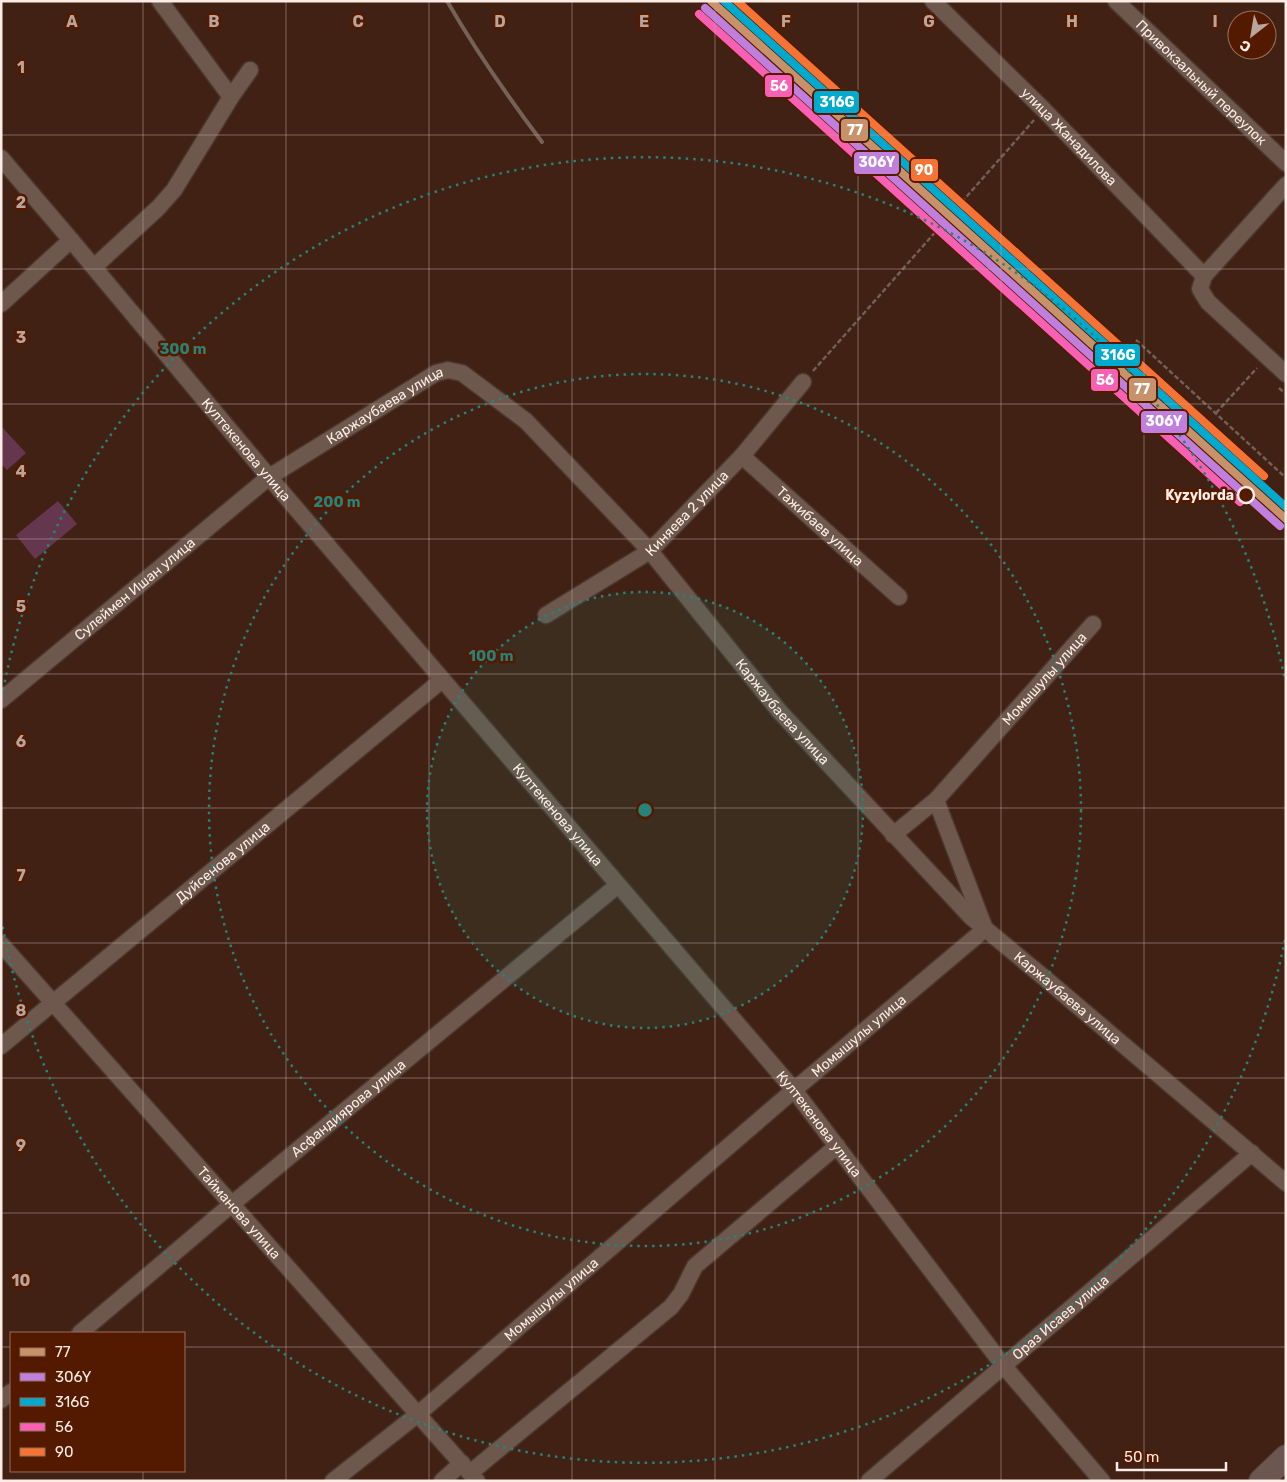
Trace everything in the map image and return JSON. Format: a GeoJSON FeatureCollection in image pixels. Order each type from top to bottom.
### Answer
{"type":"FeatureCollection","features":[{"type":"Feature","properties":{"kind":"street"},"geometry":{"type":"LineString","coordinates":[[160,1],[231,97]]}},
{"type":"Feature","properties":{"kind":"street","name":"улица Жанадилова"},"geometry":{"type":"LineString","coordinates":[[933,1],[1043,109],[1204,276]]}},
{"type":"Feature","properties":{"kind":"street","name":"Привокзальный переулок"},"geometry":{"type":"LineString","coordinates":[[1116,1],[1286,164]]}},
{"type":"Feature","properties":{"kind":"street"},"geometry":{"type":"LineString","coordinates":[[94,267],[158,208],[174,190],[231,97],[250,70]]}},
{"type":"Feature","properties":{"kind":"street","name":"Култекенова улица"},"geometry":{"type":"LineString","coordinates":[[1,158],[72,240],[269,477],[794,1090],[1003,1365],[1102,1481]]}},
{"type":"Feature","properties":{"kind":"street"},"geometry":{"type":"LineString","coordinates":[[1286,185],[1204,276],[1200,289],[1208,302],[1286,374]]}},
{"type":"Feature","properties":{"kind":"street"},"geometry":{"type":"LineString","coordinates":[[1,304],[72,240]]}},
{"type":"Feature","properties":{"kind":"street","name":"Каржаубаева улица"},"geometry":{"type":"LineString","coordinates":[[269,477],[436,373],[448,370],[462,374],[526,421],[650,551],[780,712],[971,917],[1286,1183]]}},
{"type":"Feature","properties":{"kind":"street","name":"Киняева 2 улица"},"geometry":{"type":"LineString","coordinates":[[546,615],[650,551],[742,456],[803,382]]}},
{"type":"Feature","properties":{"kind":"street","name":"Тажибаев улица"},"geometry":{"type":"LineString","coordinates":[[742,456],[899,597]]}},
{"type":"Feature","properties":{"kind":"street","name":"Сулеймен Ишан улица"},"geometry":{"type":"LineString","coordinates":[[1,700],[269,477]]}},
{"type":"Feature","properties":{"kind":"street","name":"Момышулы улица"},"geometry":{"type":"LineString","coordinates":[[893,835],[936,800],[1093,624]]}},
{"type":"Feature","properties":{"kind":"street","name":"Дуйсенова улица"},"geometry":{"type":"LineString","coordinates":[[1,1046],[442,680]]}},
{"type":"Feature","properties":{"kind":"street"},"geometry":{"type":"LineString","coordinates":[[936,800],[985,929]]}},
{"type":"Feature","properties":{"kind":"street","name":"Асфандиярова улица"},"geometry":{"type":"LineString","coordinates":[[81,1332],[232,1204],[618,885]]}},
{"type":"Feature","properties":{"kind":"street","name":"Момышулы улица"},"geometry":{"type":"LineString","coordinates":[[334,1481],[418,1414],[794,1090],[985,929]]}},
{"type":"Feature","properties":{"kind":"street","name":"Тайманова улица"},"geometry":{"type":"LineString","coordinates":[[1,944],[470,1472]]}},
{"type":"Feature","properties":{"kind":"street"},"geometry":{"type":"LineString","coordinates":[[442,1481],[470,1472],[671,1307],[681,1294],[695,1266],[836,1146]]}},
{"type":"Feature","properties":{"kind":"street","name":"Ораз Исаев улица"},"geometry":{"type":"LineString","coordinates":[[869,1481],[1252,1153]]}},
{"type":"Feature","properties":{"kind":"street"},"geometry":{"type":"LineString","coordinates":[[1261,1481],[1286,1457]]}},
{"type":"Feature","properties":{"kind":"path"},"geometry":{"type":"LineString","coordinates":[[820,363],[1043,109]]}},
{"type":"Feature","properties":{"kind":"path"},"geometry":{"type":"LineString","coordinates":[[1136,340],[1286,478]]}},
{"type":"Feature","properties":{"kind":"path"},"geometry":{"type":"LineString","coordinates":[[1216,413],[1257,368]]}},
{"type":"Feature","properties":{"kind":"shaded area"},"geometry":{"type":"Polygon","coordinates":[[[1,426],[26,453],[7,470],[1,464],[1,426]]]}},
{"type":"Feature","properties":{"kind":"shaded area"},"geometry":{"type":"Polygon","coordinates":[[[58,501],[77,524],[35,559],[16,535],[58,501]]]}},
{"type":"Feature","properties":{"kind":"railway"},"geometry":{"type":"LineString","coordinates":[[447,1],[469,38],[542,142]]}},
{"type":"Feature","properties":{"kind":"transit line","name":"77"},"geometry":{"type":"LineString","coordinates":[[711,1],[1286,519]]}},
{"type":"Feature","properties":{"kind":"transit line","name":"316G"},"geometry":{"type":"LineString","coordinates":[[724,1],[1286,507]]}},
{"type":"Feature","properties":{"kind":"transit line","name":"90"},"geometry":{"type":"LineString","coordinates":[[737,1],[1264,476]]}},
{"type":"Feature","properties":{"kind":"transit line","name":"306Y"},"geometry":{"type":"LineString","coordinates":[[705,8],[1280,526]]}},
{"type":"Feature","properties":{"kind":"transit line","name":"56"},"geometry":{"type":"LineString","coordinates":[[699,14],[1240,502]]}},
{"type":"Feature","properties":{"kind":"place","name":"Kyzylorda"},"geometry":{"type":"Point","coordinates":[1246,495]}}]}
